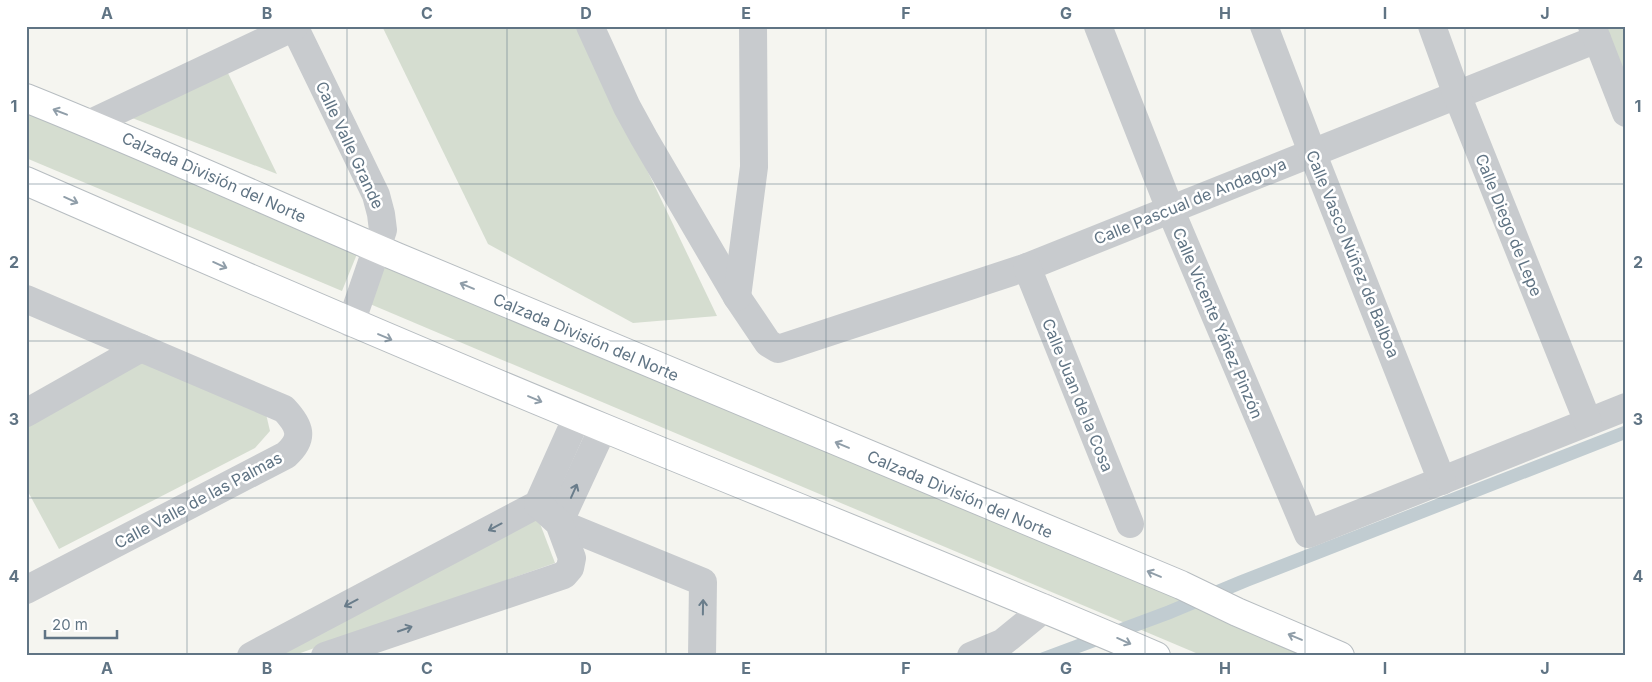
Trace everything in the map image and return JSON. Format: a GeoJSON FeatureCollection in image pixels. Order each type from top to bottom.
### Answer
{"type":"FeatureCollection","features":[{"type":"Feature","properties":{"kind":"street"},"geometry":{"type":"LineString","coordinates":[[590,26],[627,107],[737,297]]}},
{"type":"Feature","properties":{"kind":"street"},"geometry":{"type":"LineString","coordinates":[[737,297],[754,166],[753,26]]}},
{"type":"Feature","properties":{"kind":"street","name":"Calle Vicente Yáñez Pinzón"},"geometry":{"type":"LineString","coordinates":[[1098,26],[1170,209],[1308,534],[1442,481]]}},
{"type":"Feature","properties":{"kind":"street","name":"Calle Vasco Núñez de Balboa"},"geometry":{"type":"LineString","coordinates":[[1264,26],[1442,481]]}},
{"type":"Feature","properties":{"kind":"street","name":"Calle Diego de Lepe"},"geometry":{"type":"LineString","coordinates":[[1432,26],[1588,422]]}},
{"type":"Feature","properties":{"kind":"street","name":"Calle Valle Grande"},"geometry":{"type":"LineString","coordinates":[[90,123],[294,27],[376,195],[381,214],[383,230],[378,249],[351,322]]}},
{"type":"Feature","properties":{"kind":"street"},"geometry":{"type":"LineString","coordinates":[[1594,33],[1626,113]]}},
{"type":"Feature","properties":{"kind":"street","name":"Calle Pascual de Andagoya"},"geometry":{"type":"LineString","coordinates":[[737,297],[768,343],[778,349],[1027,267],[1458,95],[1594,33]]}},
{"type":"Feature","properties":{"kind":"street","name":"Calzada División del Norte"},"geometry":{"type":"LineString","coordinates":[[27,99],[90,123],[378,249],[1198,594],[1340,656]]}},
{"type":"Feature","properties":{"kind":"street"},"geometry":{"type":"LineString","coordinates":[[26,181],[351,322],[603,428],[1096,629],[1154,655]]}},
{"type":"Feature","properties":{"kind":"street","name":"Calle Juan de la Cosa"},"geometry":{"type":"LineString","coordinates":[[1027,267],[1130,524]]}},
{"type":"Feature","properties":{"kind":"street","name":"Calle Valle de las Palmas"},"geometry":{"type":"LineString","coordinates":[[26,299],[284,409],[295,421],[298,433],[295,447],[286,456],[26,590]]}},
{"type":"Feature","properties":{"kind":"street"},"geometry":{"type":"LineString","coordinates":[[26,413],[141,348]]}},
{"type":"Feature","properties":{"kind":"street"},"geometry":{"type":"LineString","coordinates":[[1442,481],[1626,407]]}},
{"type":"Feature","properties":{"kind":"street"},"geometry":{"type":"LineString","coordinates":[[250,656],[538,504],[577,417]]}},
{"type":"Feature","properties":{"kind":"street"},"geometry":{"type":"LineString","coordinates":[[325,656],[564,575],[570,568],[572,558],[560,523],[603,428]]}},
{"type":"Feature","properties":{"kind":"street"},"geometry":{"type":"LineString","coordinates":[[538,504],[560,523],[703,582],[702,656]]}},
{"type":"Feature","properties":{"kind":"street"},"geometry":{"type":"LineString","coordinates":[[971,656],[1002,643],[1045,608]]}},
{"type":"Feature","properties":{"kind":"shaded area"},"geometry":{"type":"Polygon","coordinates":[[[382,26],[578,26],[717,316],[633,323],[488,244],[382,26]]]}},
{"type":"Feature","properties":{"kind":"shaded area"},"geometry":{"type":"Polygon","coordinates":[[[1605,26],[1626,26],[1626,82],[1605,26]]]}},
{"type":"Feature","properties":{"kind":"shaded area"},"geometry":{"type":"Polygon","coordinates":[[[225,67],[277,174],[127,116],[225,67]]]}},
{"type":"Feature","properties":{"kind":"shaded area"},"geometry":{"type":"Polygon","coordinates":[[[31,108],[359,249],[342,291],[26,158],[26,118],[31,108]]]}},
{"type":"Feature","properties":{"kind":"shaded area"},"geometry":{"type":"Polygon","coordinates":[[[387,259],[1314,656],[1203,656],[370,304],[387,259]]]}},
{"type":"Feature","properties":{"kind":"shaded area"},"geometry":{"type":"Polygon","coordinates":[[[142,362],[266,414],[270,431],[255,448],[59,549],[26,488],[26,425],[142,362]]]}},
{"type":"Feature","properties":{"kind":"shaded area"},"geometry":{"type":"Polygon","coordinates":[[[1626,425],[1626,439],[1250,586],[1171,619],[1071,656],[1032,656],[1166,606],[1238,576],[1626,425]]]}},
{"type":"Feature","properties":{"kind":"shaded area"},"geometry":{"type":"Polygon","coordinates":[[[536,513],[555,563],[292,656],[269,656],[536,513]]]}}]}
